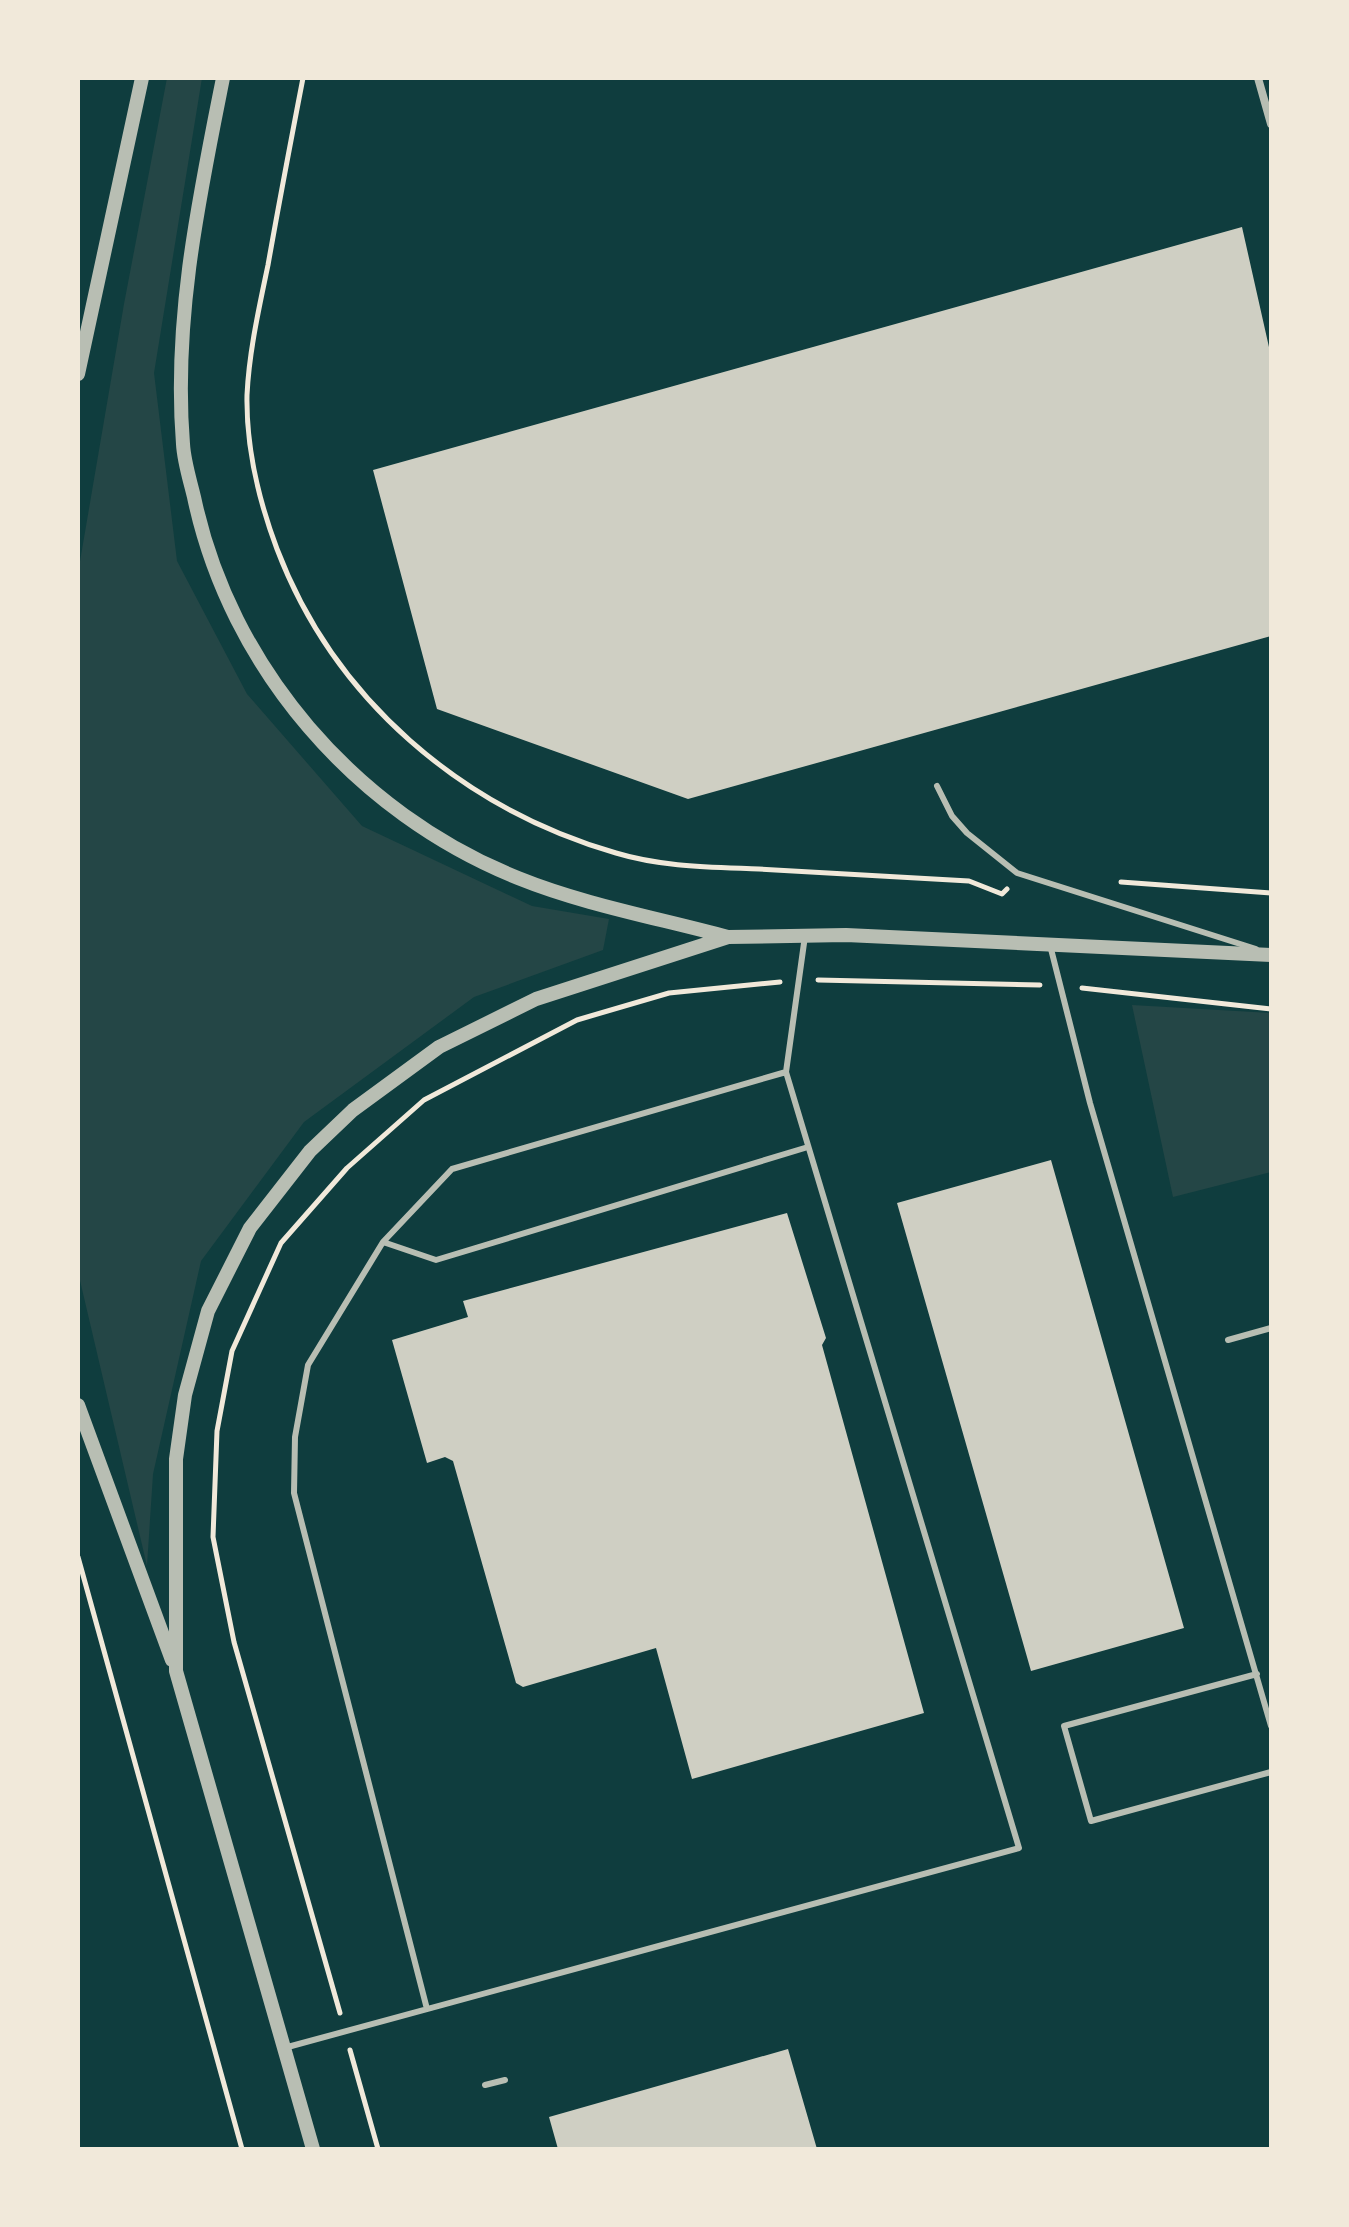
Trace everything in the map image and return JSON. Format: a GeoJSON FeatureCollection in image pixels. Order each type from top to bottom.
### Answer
{"type":"FeatureCollection","features":[{"type":"Feature","properties":{"kind":"street"},"geometry":{"type":"LineString","coordinates":[[78,374],[142,78]]}},
{"type":"Feature","properties":{"kind":"street"},"geometry":{"type":"LineString","coordinates":[[223,78],[193,235],[182,335],[183,446],[204,543],[227,602],[261,666],[311,732],[367,786],[424,830],[517,878],[728,937],[846,935],[1271,954]]}},
{"type":"Feature","properties":{"kind":"street"},"geometry":{"type":"LineString","coordinates":[[1258,78],[1271,124]]}},
{"type":"Feature","properties":{"kind":"street"},"geometry":{"type":"LineString","coordinates":[[176,1671],[176,1459],[185,1395],[208,1311],[250,1228],[310,1151],[343,1120],[439,1047],[536,999],[728,937]]}},
{"type":"Feature","properties":{"kind":"street"},"geometry":{"type":"LineString","coordinates":[[78,1405],[176,1671],[313,2149]]}},
{"type":"Feature","properties":{"kind":"lane"},"geometry":{"type":"LineString","coordinates":[[937,786],[952,816],[967,833],[1017,873],[1271,954]]}},
{"type":"Feature","properties":{"kind":"lane"},"geometry":{"type":"LineString","coordinates":[[284,2048],[1019,1848],[786,1072],[805,936]]}},
{"type":"Feature","properties":{"kind":"lane"},"geometry":{"type":"LineString","coordinates":[[1050,945],[1090,1103],[1271,1726]]}},
{"type":"Feature","properties":{"kind":"lane"},"geometry":{"type":"LineString","coordinates":[[427,2009],[294,1493],[295,1437],[308,1365],[383,1242],[452,1169],[786,1072]]}},
{"type":"Feature","properties":{"kind":"lane"},"geometry":{"type":"LineString","coordinates":[[383,1242],[436,1260],[808,1147]]}},
{"type":"Feature","properties":{"kind":"lane"},"geometry":{"type":"LineString","coordinates":[[1228,1340],[1271,1328]]}},
{"type":"Feature","properties":{"kind":"lane"},"geometry":{"type":"LineString","coordinates":[[1257,1674],[1064,1726],[1091,1821],[1271,1772]]}},
{"type":"Feature","properties":{"kind":"lane"},"geometry":{"type":"LineString","coordinates":[[485,2085],[505,2080]]}},
{"type":"Feature","properties":{"kind":"path"},"geometry":{"type":"LineString","coordinates":[[303,78],[255,334],[247,396],[252,459],[264,514],[298,602],[338,665],[383,718],[425,757],[477,792],[549,828],[615,853],[666,864],[969,881],[1002,894],[1017,873]]}},
{"type":"Feature","properties":{"kind":"path"},"geometry":{"type":"LineString","coordinates":[[1111,880],[1271,893]]}},
{"type":"Feature","properties":{"kind":"path"},"geometry":{"type":"LineString","coordinates":[[378,2149],[234,1642],[213,1537],[217,1431],[232,1351],[281,1243],[347,1168],[424,1100],[499,1057],[577,1020],[669,993],[799,980],[1062,986],[1271,1009]]}},
{"type":"Feature","properties":{"kind":"path"},"geometry":{"type":"LineString","coordinates":[[78,1557],[242,2149]]}},
{"type":"Feature","properties":{"kind":"shaded area"},"geometry":{"type":"Polygon","coordinates":[[[167,78],[202,78],[154,373],[177,561],[247,694],[362,826],[532,906],[609,919],[603,950],[474,997],[304,1122],[201,1261],[153,1474],[147,1566],[78,1272],[78,573],[167,78]]]}},
{"type":"Feature","properties":{"kind":"shaded area"},"geometry":{"type":"Polygon","coordinates":[[[1132,1005],[1271,1013],[1271,1172],[1173,1197],[1132,1005]]]}},
{"type":"Feature","properties":{"kind":"building"},"geometry":{"type":"Polygon","coordinates":[[[1242,227],[1271,356],[1271,636],[688,799],[437,709],[373,470],[1242,227]]]}},
{"type":"Feature","properties":{"kind":"building"},"geometry":{"type":"Polygon","coordinates":[[[1051,1160],[1184,1628],[1031,1671],[897,1203],[1051,1160]]]}},
{"type":"Feature","properties":{"kind":"building"},"geometry":{"type":"Polygon","coordinates":[[[787,1213],[826,1338],[822,1345],[924,1713],[692,1779],[656,1648],[523,1687],[516,1683],[453,1461],[445,1457],[427,1463],[392,1340],[468,1317],[463,1301],[787,1213]]]}},
{"type":"Feature","properties":{"kind":"building"},"geometry":{"type":"Polygon","coordinates":[[[788,2049],[817,2149],[558,2149],[549,2117],[788,2049]]]}}]}
